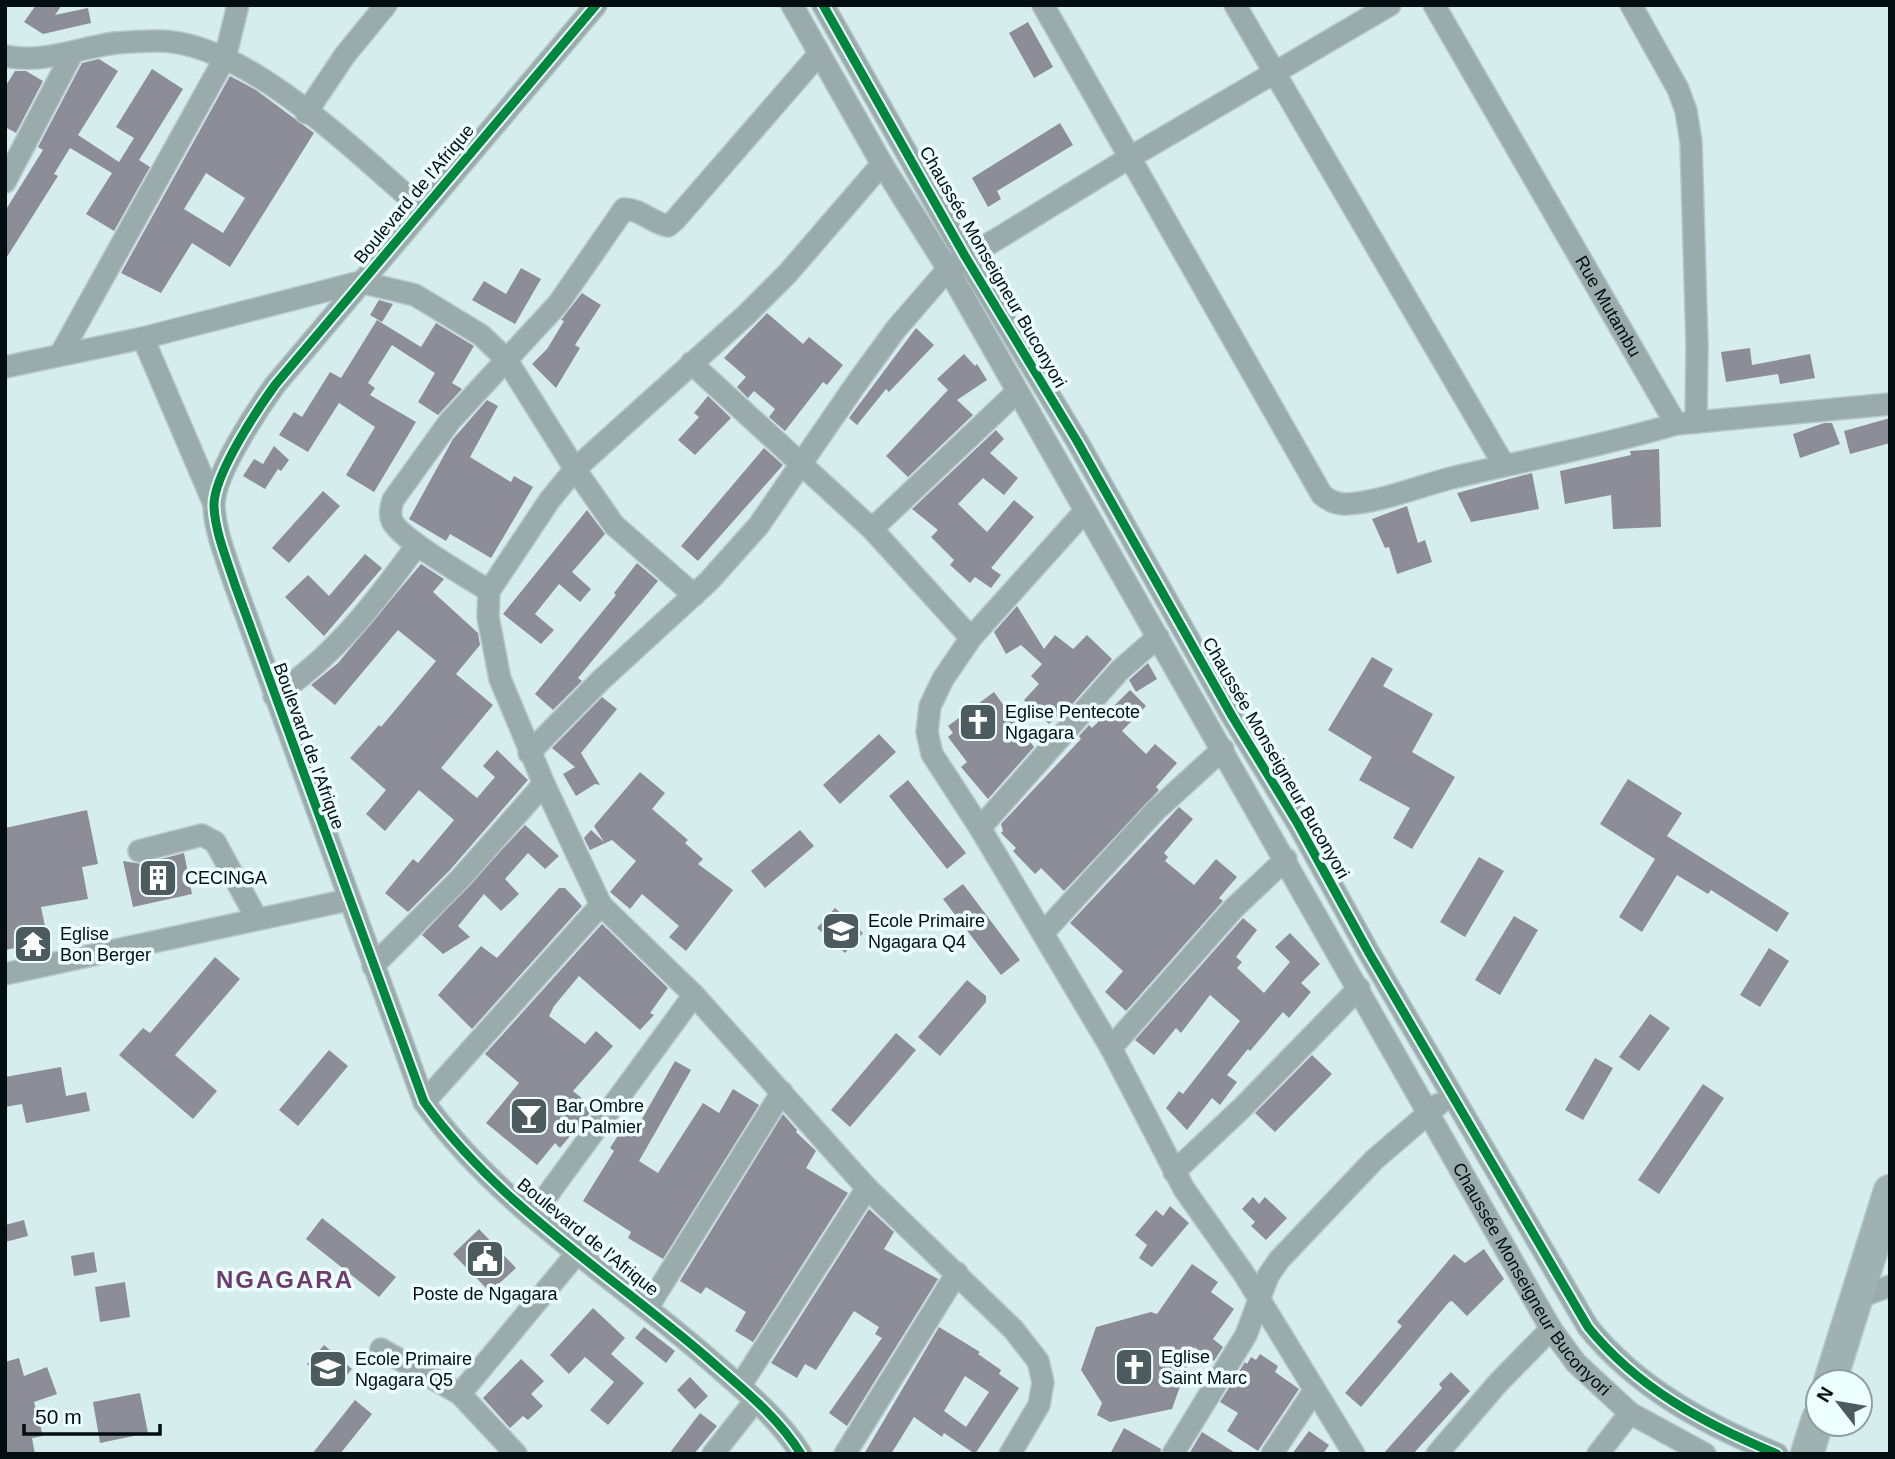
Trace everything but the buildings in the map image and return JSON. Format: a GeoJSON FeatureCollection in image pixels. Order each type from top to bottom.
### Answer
{"type":"FeatureCollection","features":[{"type":"Feature","properties":{"kind":"highway"},"geometry":{"type":"LineString","coordinates":[[1834,1368],[1890,1191]]}},
{"type":"Feature","properties":{"kind":"street"},"geometry":{"type":"LineString","coordinates":[[60,355],[225,58],[238,5]]}},
{"type":"Feature","properties":{"kind":"street"},"geometry":{"type":"LineString","coordinates":[[306,113],[345,55],[386,5]]}},
{"type":"Feature","properties":{"kind":"street","name":"Boulevard de l'Afrique"},"geometry":{"type":"LineString","coordinates":[[596,5],[275,385],[247,426],[228,463],[214,503],[221,542],[234,585],[424,1102],[447,1135],[533,1216],[648,1307],[740,1386],[792,1440],[801,1454]]}},
{"type":"Feature","properties":{"kind":"street","name":"Chaussée Monseigneur Buconyori"},"geometry":{"type":"LineString","coordinates":[[792,5],[882,164],[948,269],[1223,748],[1552,1329],[1576,1363],[1630,1413],[1700,1453]]}},
{"type":"Feature","properties":{"kind":"street","name":"Chaussée Monseigneur Buconyori"},"geometry":{"type":"LineString","coordinates":[[823,5],[965,256],[1077,441],[1569,1297],[1612,1357],[1647,1384],[1717,1427],[1737,1446],[1777,1454]]}},
{"type":"Feature","properties":{"kind":"street"},"geometry":{"type":"LineString","coordinates":[[1043,5],[1322,495],[1333,503],[1348,504],[1686,423],[1890,404]]}},
{"type":"Feature","properties":{"kind":"street"},"geometry":{"type":"LineString","coordinates":[[1235,5],[1272,74],[1504,465]]}},
{"type":"Feature","properties":{"kind":"street"},"geometry":{"type":"LineString","coordinates":[[530,753],[601,680],[694,595],[760,525],[896,329],[948,269],[965,256],[1129,158],[1391,5]]}},
{"type":"Feature","properties":{"kind":"street","name":"Rue Mutambu"},"geometry":{"type":"LineString","coordinates":[[1434,5],[1686,423]]}},
{"type":"Feature","properties":{"kind":"street"},"geometry":{"type":"LineString","coordinates":[[1630,5],[1678,89],[1686,111],[1691,155],[1697,345],[1686,423]]}},
{"type":"Feature","properties":{"kind":"street"},"geometry":{"type":"LineString","coordinates":[[5,57],[35,60],[115,43],[160,41],[191,44],[225,58],[275,88],[422,209]]}},
{"type":"Feature","properties":{"kind":"street"},"geometry":{"type":"LineString","coordinates":[[5,182],[72,54]]}},
{"type":"Feature","properties":{"kind":"street"},"geometry":{"type":"LineString","coordinates":[[489,591],[417,545],[393,523],[390,511],[393,500],[450,421],[558,304],[624,209],[633,209],[659,224],[668,226],[819,54]]}},
{"type":"Feature","properties":{"kind":"street"},"geometry":{"type":"LineString","coordinates":[[882,164],[788,273],[575,469],[549,500],[489,591],[488,617],[500,679],[530,753],[601,905],[694,995],[867,1188],[1013,1329],[1038,1361],[1043,1382],[1039,1405],[1010,1454]]}},
{"type":"Feature","properties":{"kind":"street"},"geometry":{"type":"LineString","coordinates":[[5,367],[144,338],[360,282],[415,295],[481,335],[506,359],[575,469],[614,525],[694,595]]}},
{"type":"Feature","properties":{"kind":"street"},"geometry":{"type":"LineString","coordinates":[[144,338],[214,503]]}},
{"type":"Feature","properties":{"kind":"street"},"geometry":{"type":"LineString","coordinates":[[691,363],[801,467],[872,529],[971,638]]}},
{"type":"Feature","properties":{"kind":"street"},"geometry":{"type":"LineString","coordinates":[[872,529],[1017,392]]}},
{"type":"Feature","properties":{"kind":"street"},"geometry":{"type":"LineString","coordinates":[[1085,511],[971,638],[943,679],[930,706],[927,732],[932,754],[1044,932],[1111,1048],[1174,1171],[1354,1454]]}},
{"type":"Feature","properties":{"kind":"street"},"geometry":{"type":"LineString","coordinates":[[274,696],[308,674],[346,638],[417,545]]}},
{"type":"Feature","properties":{"kind":"street"},"geometry":{"type":"LineString","coordinates":[[980,828],[1119,671],[1158,637]]}},
{"type":"Feature","properties":{"kind":"street"},"geometry":{"type":"LineString","coordinates":[[1044,932],[1155,811],[1223,748]]}},
{"type":"Feature","properties":{"kind":"street"},"geometry":{"type":"LineString","coordinates":[[373,966],[460,879],[544,784]]}},
{"type":"Feature","properties":{"kind":"street"},"geometry":{"type":"LineString","coordinates":[[139,851],[202,835],[215,842],[257,919]]}},
{"type":"Feature","properties":{"kind":"street"},"geometry":{"type":"LineString","coordinates":[[1111,1048],[1234,908],[1286,859]]}},
{"type":"Feature","properties":{"kind":"street"},"geometry":{"type":"LineString","coordinates":[[5,974],[348,900]]}},
{"type":"Feature","properties":{"kind":"street"},"geometry":{"type":"LineString","coordinates":[[424,1102],[601,905]]}},
{"type":"Feature","properties":{"kind":"street"},"geometry":{"type":"LineString","coordinates":[[1174,1171],[1243,1107],[1359,988]]}},
{"type":"Feature","properties":{"kind":"street"},"geometry":{"type":"LineString","coordinates":[[533,1216],[694,995]]}},
{"type":"Feature","properties":{"kind":"street"},"geometry":{"type":"LineString","coordinates":[[648,1307],[782,1093]]}},
{"type":"Feature","properties":{"kind":"street"},"geometry":{"type":"LineString","coordinates":[[1173,1454],[1246,1335],[1268,1276],[1287,1250],[1374,1160],[1452,1095]]}},
{"type":"Feature","properties":{"kind":"street"},"geometry":{"type":"LineString","coordinates":[[740,1386],[867,1188]]}},
{"type":"Feature","properties":{"kind":"street"},"geometry":{"type":"LineString","coordinates":[[460,1394],[578,1252]]}},
{"type":"Feature","properties":{"kind":"street"},"geometry":{"type":"LineString","coordinates":[[845,1454],[957,1273]]}},
{"type":"Feature","properties":{"kind":"street"},"geometry":{"type":"LineString","coordinates":[[1857,1298],[1890,1286]]}},
{"type":"Feature","properties":{"kind":"street"},"geometry":{"type":"LineString","coordinates":[[1437,1454],[1498,1383],[1552,1329]]}},
{"type":"Feature","properties":{"kind":"street"},"geometry":{"type":"LineString","coordinates":[[382,1349],[460,1394],[516,1454]]}},
{"type":"Feature","properties":{"kind":"street"},"geometry":{"type":"LineString","coordinates":[[1272,1454],[1314,1391]]}},
{"type":"Feature","properties":{"kind":"street"},"geometry":{"type":"LineString","coordinates":[[713,1454],[755,1401]]}},
{"type":"Feature","properties":{"kind":"street"},"geometry":{"type":"LineString","coordinates":[[1598,1454],[1630,1413]]}},
{"type":"Feature","properties":{"kind":"street"},"geometry":{"type":"LineString","coordinates":[[1700,1453],[1717,1427]]}},
{"type":"Feature","properties":{"kind":"cycle path"},"geometry":{"type":"LineString","coordinates":[[596,5],[275,385],[228,461],[216,493],[215,516],[235,585],[424,1102],[453,1139],[520,1206],[743,1389],[769,1413],[801,1454]]}},
{"type":"Feature","properties":{"kind":"cycle path"},"geometry":{"type":"LineString","coordinates":[[823,5],[965,256],[1077,441],[1232,716],[1298,824],[1369,953],[1588,1327],[1607,1349],[1650,1386],[1698,1417],[1777,1454]]}},
{"type":"Feature","properties":{"kind":"place","name":"Eglise Pentecote Ngagara"},"geometry":{"type":"Point","coordinates":[978,722]}},
{"type":"Feature","properties":{"kind":"place","name":"CECINGA"},"geometry":{"type":"Point","coordinates":[158,878]}},
{"type":"Feature","properties":{"kind":"place","name":"Ecole Primaire Ngagara Q4"},"geometry":{"type":"Point","coordinates":[841,931]}},
{"type":"Feature","properties":{"kind":"place","name":"Eglise Bon Berger"},"geometry":{"type":"Point","coordinates":[33,944]}},
{"type":"Feature","properties":{"kind":"place","name":"Bar Ombre du Palmier"},"geometry":{"type":"Point","coordinates":[529,1116]}},
{"type":"Feature","properties":{"kind":"place","name":"Poste de Ngagara"},"geometry":{"type":"Point","coordinates":[485,1259]}},
{"type":"Feature","properties":{"kind":"place","name":"Eglise Saint Marc"},"geometry":{"type":"Point","coordinates":[1134,1367]}},
{"type":"Feature","properties":{"kind":"place","name":"Ecole Primaire Ngagara Q5"},"geometry":{"type":"Point","coordinates":[328,1369]}},
{"type":"Feature","properties":{"kind":"district","name":"NGAGARA"},"geometry":{"type":"Point","coordinates":[285,1279]}}]}
